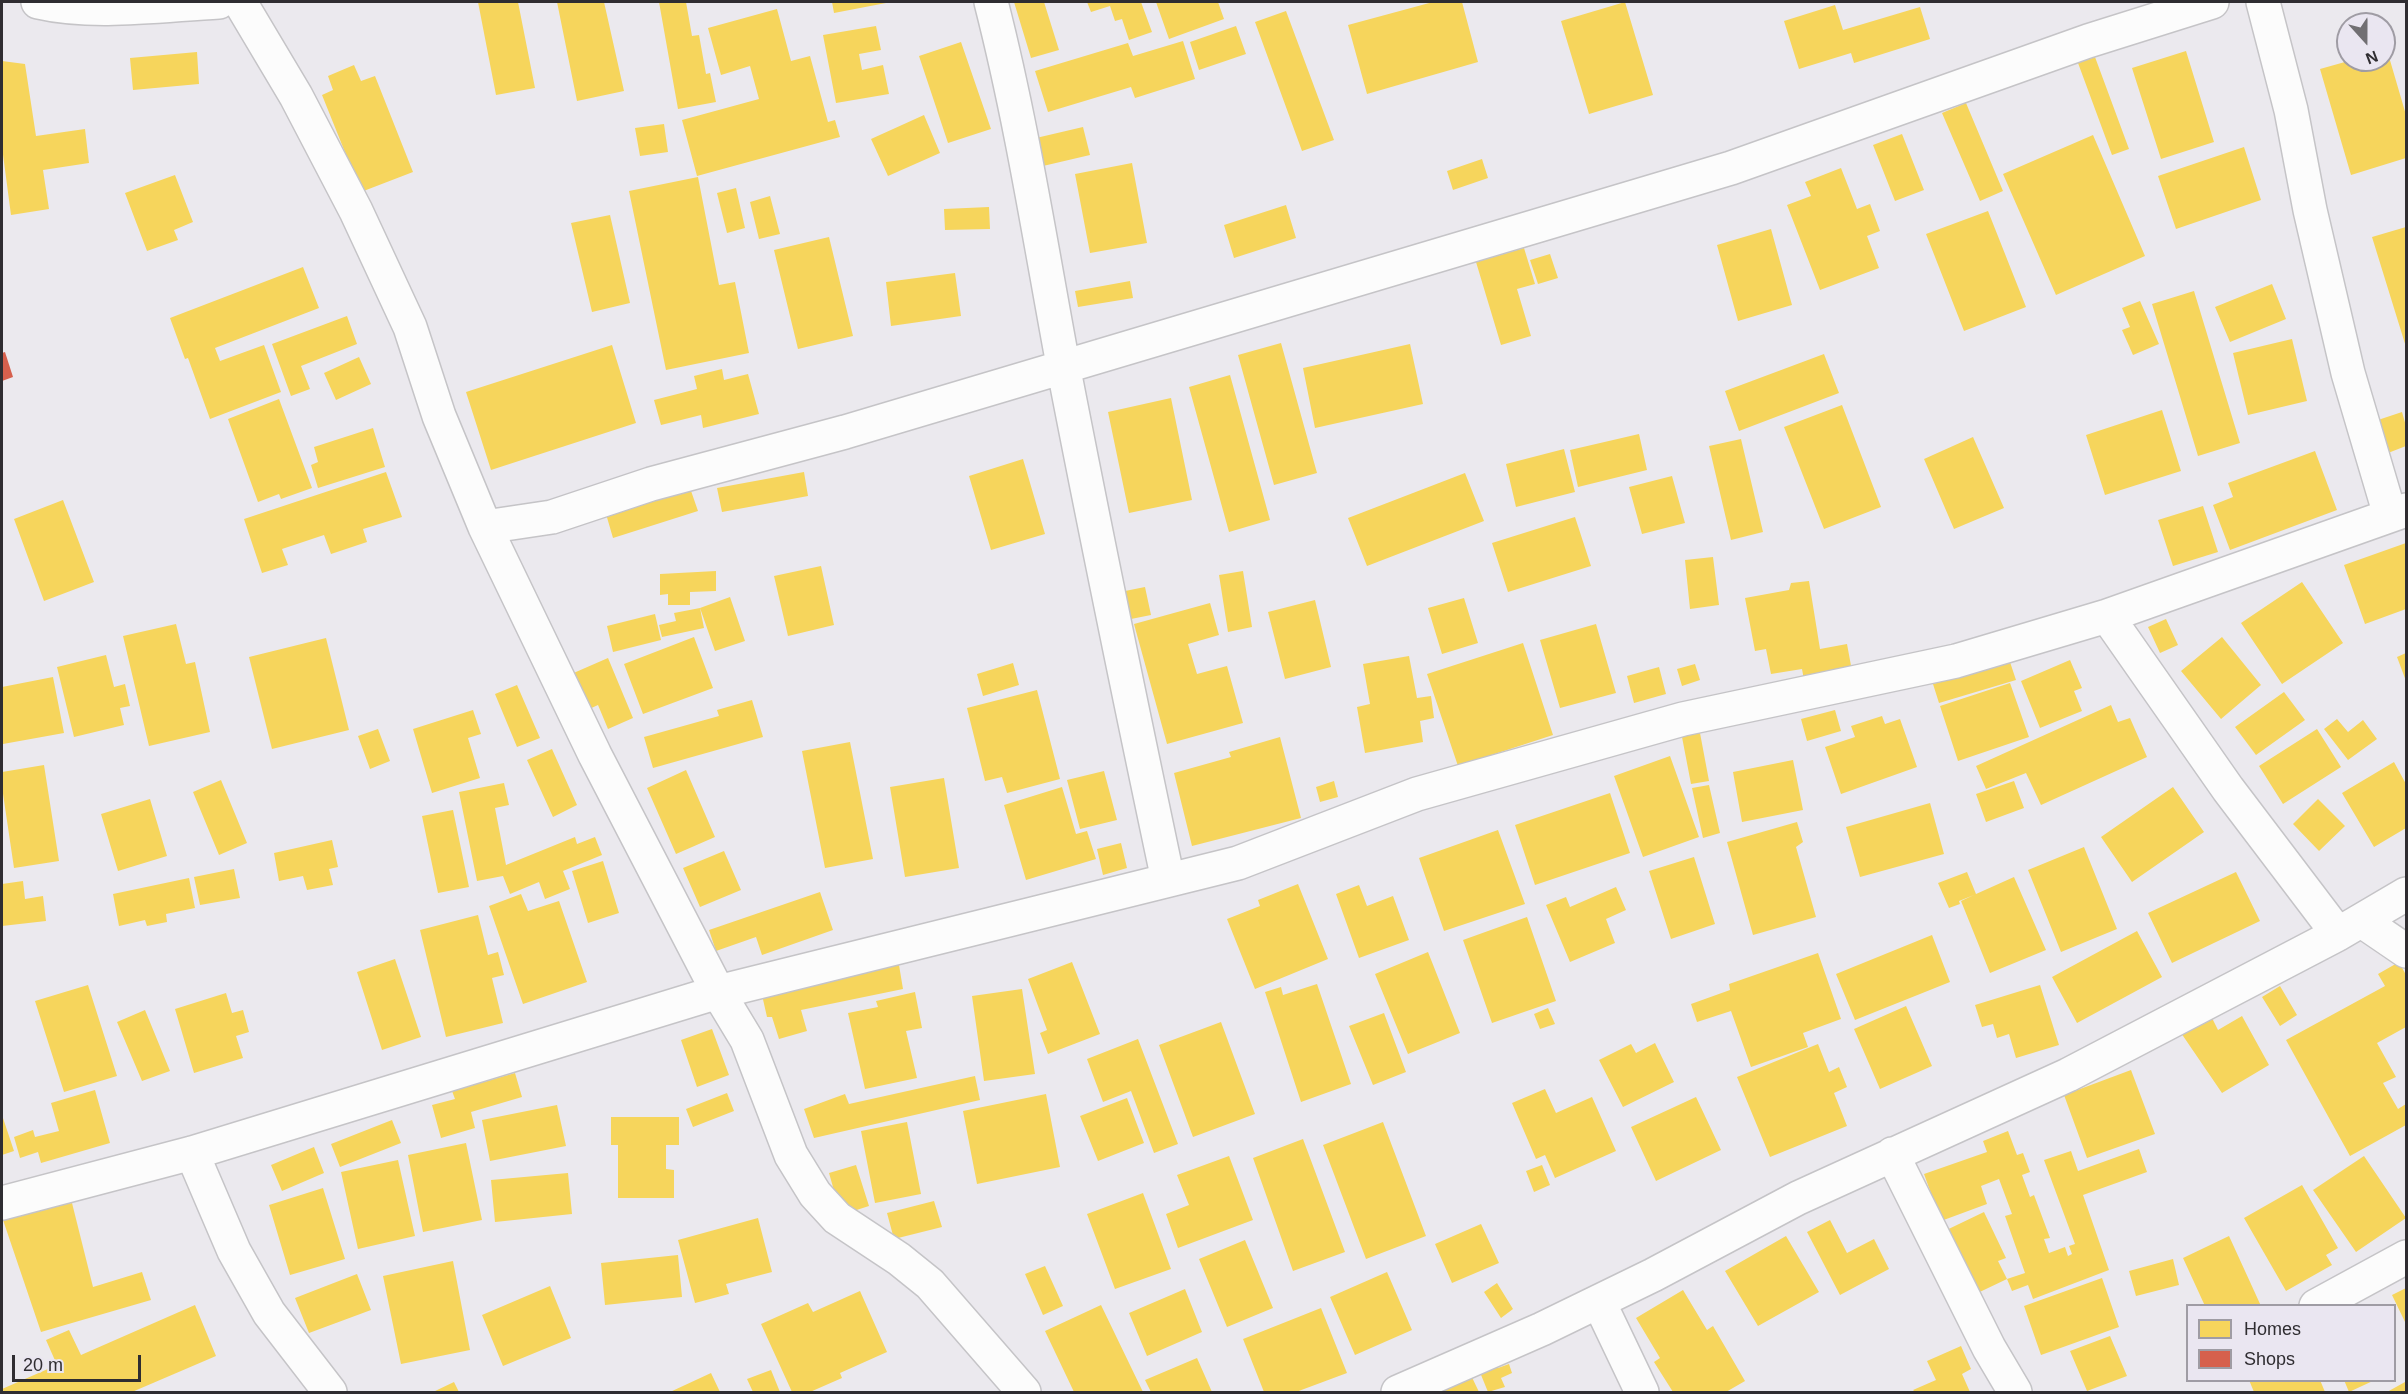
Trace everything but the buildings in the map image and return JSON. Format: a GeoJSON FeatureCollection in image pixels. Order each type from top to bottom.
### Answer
{"type":"FeatureCollection","features":[{"type":"Feature","properties":{"kind":"street"},"geometry":{"type":"LineString","coordinates":[[38,2],[58,6],[122,7],[219,2]]}},
{"type":"Feature","properties":{"kind":"street"},"geometry":{"type":"LineString","coordinates":[[240,2],[296,96],[356,211],[410,327],[439,416],[485,527],[595,754],[718,992],[747,1040],[790,1155],[815,1194],[837,1218],[899,1259],[930,1284],[1024,1392]]}},
{"type":"Feature","properties":{"kind":"street"},"geometry":{"type":"LineString","coordinates":[[991,2],[1028,167],[1064,367],[1168,880]]}},
{"type":"Feature","properties":{"kind":"street"},"geometry":{"type":"LineString","coordinates":[[485,527],[552,517],[651,484],[845,432],[1731,168],[2067,49],[2212,2]]}},
{"type":"Feature","properties":{"kind":"street"},"geometry":{"type":"LineString","coordinates":[[2,1203],[192,1152],[718,992],[1238,863],[1417,794],[1683,719],[1956,661],[2107,616],[2398,513],[2348,373],[2310,210],[2291,110],[2264,2]]}},
{"type":"Feature","properties":{"kind":"street"},"geometry":{"type":"LineString","coordinates":[[2107,616],[2228,789],[2350,927],[2406,951]]}},
{"type":"Feature","properties":{"kind":"street"},"geometry":{"type":"LineString","coordinates":[[1398,1392],[1599,1302],[1798,1198],[2068,1075],[2350,927],[2406,894]]}},
{"type":"Feature","properties":{"kind":"street"},"geometry":{"type":"LineString","coordinates":[[192,1152],[234,1251],[269,1313],[330,1392]]}},
{"type":"Feature","properties":{"kind":"street"},"geometry":{"type":"LineString","coordinates":[[1892,1154],[1989,1348],[2015,1392]]}},
{"type":"Feature","properties":{"kind":"street"},"geometry":{"type":"LineString","coordinates":[[2318,1304],[2406,1257]]}},
{"type":"Feature","properties":{"kind":"street"},"geometry":{"type":"LineString","coordinates":[[1599,1302],[1642,1392]]}}]}
